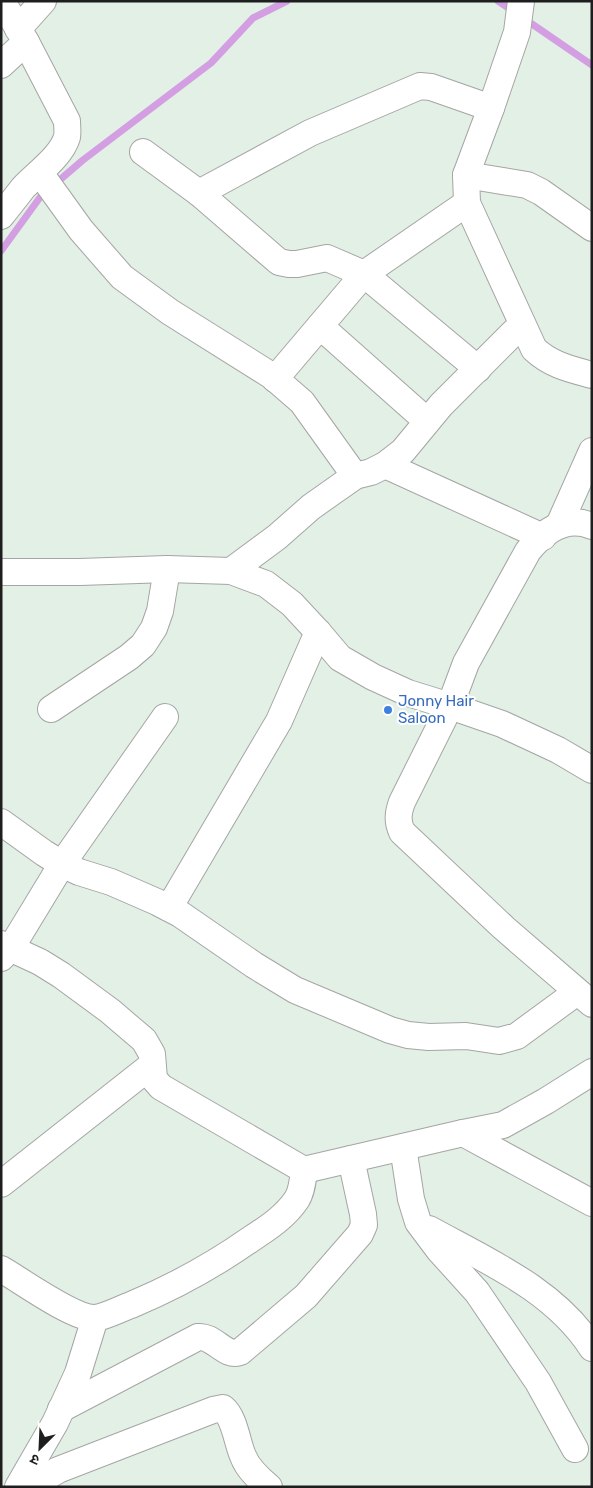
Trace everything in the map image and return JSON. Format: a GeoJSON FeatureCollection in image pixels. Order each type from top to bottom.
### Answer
{"type":"FeatureCollection","features":[{"type":"Feature","properties":{"kind":"street"},"geometry":{"type":"LineString","coordinates":[[1,216],[24,187],[40,173],[62,148],[67,137],[67,121],[2,1]]}},
{"type":"Feature","properties":{"kind":"street"},"geometry":{"type":"LineString","coordinates":[[1,66],[43,1]]}},
{"type":"Feature","properties":{"kind":"street"},"geometry":{"type":"LineString","coordinates":[[521,1],[517,32],[492,108],[466,175],[467,203],[534,349],[544,359],[592,375]]}},
{"type":"Feature","properties":{"kind":"street"},"geometry":{"type":"LineString","coordinates":[[199,194],[310,133],[420,86],[492,108]]}},
{"type":"Feature","properties":{"kind":"street"},"geometry":{"type":"LineString","coordinates":[[143,152],[199,194],[279,262],[298,264],[327,258],[364,274],[478,369]]}},
{"type":"Feature","properties":{"kind":"street"},"geometry":{"type":"LineString","coordinates":[[40,173],[81,230],[122,277],[170,312],[275,379],[302,402],[355,476]]}},
{"type":"Feature","properties":{"kind":"street"},"geometry":{"type":"LineString","coordinates":[[466,175],[527,185],[541,192],[592,228]]}},
{"type":"Feature","properties":{"kind":"street"},"geometry":{"type":"LineString","coordinates":[[275,379],[364,274],[467,203]]}},
{"type":"Feature","properties":{"kind":"street"},"geometry":{"type":"LineString","coordinates":[[320,326],[427,421]]}},
{"type":"Feature","properties":{"kind":"street"},"geometry":{"type":"LineString","coordinates":[[231,571],[277,537],[311,507],[355,476],[371,472],[386,465],[403,450],[441,406],[514,332]]}},
{"type":"Feature","properties":{"kind":"street"},"geometry":{"type":"LineString","coordinates":[[551,531],[592,451]]}},
{"type":"Feature","properties":{"kind":"street"},"geometry":{"type":"LineString","coordinates":[[386,465],[551,531]]}},
{"type":"Feature","properties":{"kind":"street"},"geometry":{"type":"LineString","coordinates":[[1,822],[62,864],[79,872],[111,882],[180,914],[254,965],[295,990],[390,1030],[408,1035],[429,1037],[466,1036],[499,1041],[518,1036],[585,998],[497,921],[402,832],[398,819],[399,810],[450,706],[466,663],[528,551],[534,543],[551,531],[571,521],[592,526]]}},
{"type":"Feature","properties":{"kind":"street"},"geometry":{"type":"LineString","coordinates":[[51,709],[129,657],[143,645],[154,628],[160,611],[167,569]]}},
{"type":"Feature","properties":{"kind":"street"},"geometry":{"type":"LineString","coordinates":[[1,572],[167,569],[231,571],[266,584],[292,604],[340,658],[373,677],[408,693],[502,724],[558,750],[592,770]]}},
{"type":"Feature","properties":{"kind":"street"},"geometry":{"type":"LineString","coordinates":[[168,908],[279,721],[318,632]]}},
{"type":"Feature","properties":{"kind":"street"},"geometry":{"type":"LineString","coordinates":[[165,716],[5,950],[40,962],[51,969],[110,1011],[144,1040],[152,1054],[154,1079],[161,1087],[304,1170],[503,1125],[592,1072]]}},
{"type":"Feature","properties":{"kind":"street"},"geometry":{"type":"LineString","coordinates":[[1,1184],[152,1065]]}},
{"type":"Feature","properties":{"kind":"street"},"geometry":{"type":"LineString","coordinates":[[463,1133],[592,1203]]}},
{"type":"Feature","properties":{"kind":"street"},"geometry":{"type":"LineString","coordinates":[[403,1147],[411,1200],[418,1222],[439,1250],[483,1301],[538,1382],[575,1449]]}},
{"type":"Feature","properties":{"kind":"street"},"geometry":{"type":"LineString","coordinates":[[61,1409],[198,1337],[204,1336],[236,1354],[306,1296],[360,1234],[364,1225],[351,1159]]}},
{"type":"Feature","properties":{"kind":"street"},"geometry":{"type":"LineString","coordinates":[[1,1269],[60,1306],[78,1314],[95,1318],[161,1292],[224,1258],[276,1222],[300,1195],[304,1170]]}},
{"type":"Feature","properties":{"kind":"street"},"geometry":{"type":"LineString","coordinates":[[418,1222],[528,1285],[557,1308],[592,1348]]}},
{"type":"Feature","properties":{"kind":"street"},"geometry":{"type":"LineString","coordinates":[[18,1487],[61,1409],[78,1373],[95,1318]]}},
{"type":"Feature","properties":{"kind":"street"},"geometry":{"type":"LineString","coordinates":[[41,1487],[48,1476],[69,1465],[213,1410],[224,1408],[230,1416],[243,1458],[255,1475],[269,1487]]}},
{"type":"Feature","properties":{"kind":"waterway"},"geometry":{"type":"LineString","coordinates":[[62,178],[211,63],[253,18],[287,1]]}},
{"type":"Feature","properties":{"kind":"waterway"},"geometry":{"type":"LineString","coordinates":[[498,1],[513,11]]}},
{"type":"Feature","properties":{"kind":"waterway"},"geometry":{"type":"LineString","coordinates":[[532,24],[592,65]]}},
{"type":"Feature","properties":{"kind":"waterway"},"geometry":{"type":"LineString","coordinates":[[1,251],[41,196]]}},
{"type":"Feature","properties":{"kind":"place","name":"Jonny Hair Saloon"},"geometry":{"type":"Point","coordinates":[388,710]}}]}
